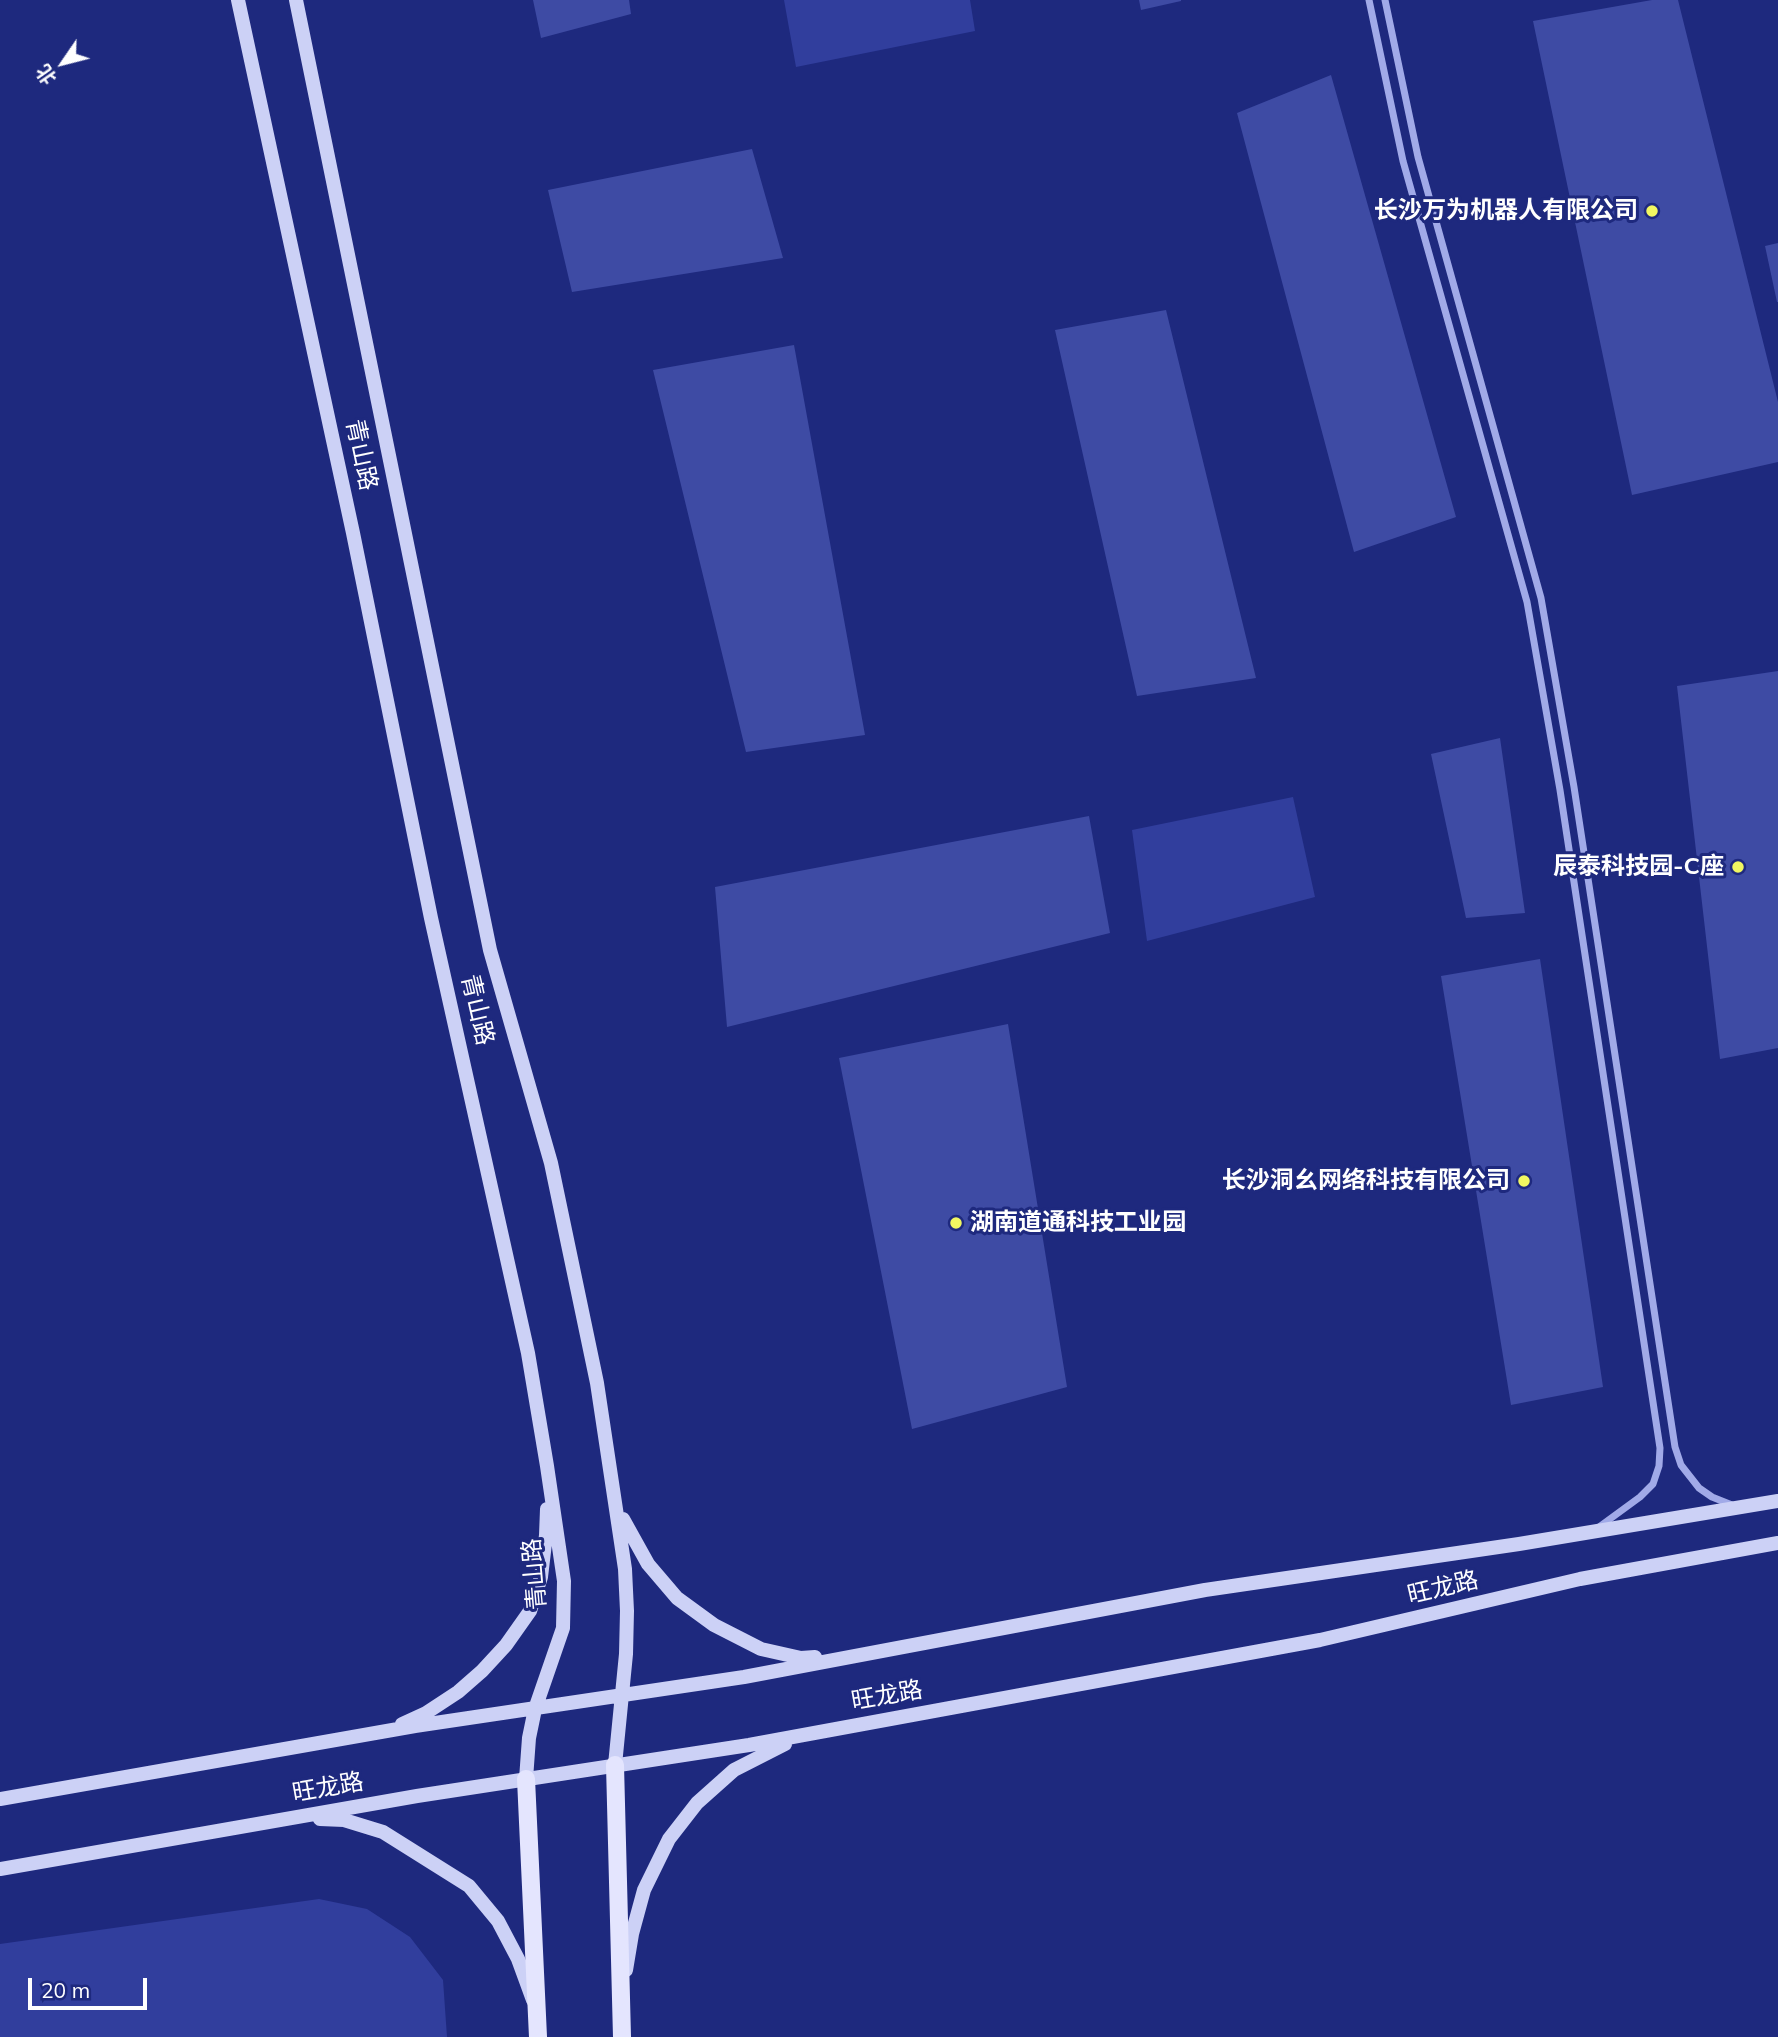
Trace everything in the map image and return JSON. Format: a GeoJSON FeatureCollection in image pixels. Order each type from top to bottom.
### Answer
{"type":"FeatureCollection","features":[{"type":"Feature","properties":{"kind":"main road","name":"青山路"},"geometry":{"type":"LineString","coordinates":[[238,0],[353,533],[431,918],[528,1353],[564,1581],[564,1628],[535,1709],[529,1738],[526,1779],[538,2037]]}},
{"type":"Feature","properties":{"kind":"main road","name":"青山路"},"geometry":{"type":"LineString","coordinates":[[296,0],[490,950],[551,1163],[597,1383],[625,1569],[627,1611],[615,1765],[622,2037]]}},
{"type":"Feature","properties":{"kind":"main road"},"geometry":{"type":"LineString","coordinates":[[388,1731],[426,1713],[458,1692],[498,1654],[530,1611],[541,1577],[546,1535],[547,1466]]}},
{"type":"Feature","properties":{"kind":"main road"},"geometry":{"type":"LineString","coordinates":[[614,1501],[630,1536],[648,1564],[677,1598],[714,1625],[761,1649],[801,1658],[855,1656]]}},
{"type":"Feature","properties":{"kind":"main road","name":"旺龙路"},"geometry":{"type":"LineString","coordinates":[[0,1799],[388,1731],[744,1677],[1205,1590],[1778,1501]]}},
{"type":"Feature","properties":{"kind":"main road","name":"旺龙路"},"geometry":{"type":"LineString","coordinates":[[0,1869],[294,1817],[833,1730],[1320,1640],[1580,1579],[1778,1543]]}},
{"type":"Feature","properties":{"kind":"main road"},"geometry":{"type":"LineString","coordinates":[[621,2003],[632,1934],[644,1890],[669,1839],[697,1803],[734,1770],[776,1747],[833,1730]]}},
{"type":"Feature","properties":{"kind":"main road"},"geometry":{"type":"LineString","coordinates":[[294,1817],[344,1820],[383,1832],[469,1886],[498,1921],[518,1959],[537,2013]]}},
{"type":"Feature","properties":{"kind":"street"},"geometry":{"type":"LineString","coordinates":[[1369,0],[1403,161],[1527,602],[1560,790],[1660,1448],[1659,1466],[1653,1484],[1624,1510],[1585,1533]]}},
{"type":"Feature","properties":{"kind":"street"},"geometry":{"type":"LineString","coordinates":[[1385,0],[1418,157],[1541,598],[1574,787],[1675,1447],[1681,1465],[1699,1488],[1727,1504],[1746,1507]]}},
{"type":"Feature","properties":{"kind":"shaded area"},"geometry":{"type":"Polygon","coordinates":[[[784,0],[970,0],[975,31],[796,67],[784,0]]]}},
{"type":"Feature","properties":{"kind":"shaded area"},"geometry":{"type":"Polygon","coordinates":[[[1293,797],[1315,897],[1147,941],[1132,830],[1293,797]]]}},
{"type":"Feature","properties":{"kind":"shaded area"},"geometry":{"type":"Polygon","coordinates":[[[319,1899],[367,1909],[410,1937],[443,1980],[447,2037],[0,2037],[0,1944],[319,1899]]]}},
{"type":"Feature","properties":{"kind":"building"},"geometry":{"type":"Polygon","coordinates":[[[533,0],[629,0],[631,14],[541,38],[533,0]]]}},
{"type":"Feature","properties":{"kind":"building"},"geometry":{"type":"Polygon","coordinates":[[[1139,0],[1181,0],[1181,1],[1141,10],[1139,0]]]}},
{"type":"Feature","properties":{"kind":"building","name":"长沙万为机器人有限公司"},"geometry":{"type":"Polygon","coordinates":[[[1652,0],[1678,0],[1778,402],[1778,462],[1632,495],[1533,21],[1652,0]]]}},
{"type":"Feature","properties":{"kind":"building"},"geometry":{"type":"Polygon","coordinates":[[[1331,75],[1456,517],[1354,552],[1237,113],[1331,75]]]}},
{"type":"Feature","properties":{"kind":"building"},"geometry":{"type":"Polygon","coordinates":[[[752,149],[783,258],[572,292],[548,190],[752,149]]]}},
{"type":"Feature","properties":{"kind":"building"},"geometry":{"type":"Polygon","coordinates":[[[1778,243],[1778,302],[1777,302],[1765,246],[1778,243]]]}},
{"type":"Feature","properties":{"kind":"building"},"geometry":{"type":"Polygon","coordinates":[[[1166,310],[1256,678],[1137,696],[1055,330],[1166,310]]]}},
{"type":"Feature","properties":{"kind":"building"},"geometry":{"type":"Polygon","coordinates":[[[794,345],[865,735],[746,752],[653,370],[794,345]]]}},
{"type":"Feature","properties":{"kind":"building","name":"辰泰科技园-C座"},"geometry":{"type":"Polygon","coordinates":[[[1778,671],[1778,1048],[1720,1059],[1677,686],[1778,671]]]}},
{"type":"Feature","properties":{"kind":"building"},"geometry":{"type":"Polygon","coordinates":[[[1500,738],[1525,913],[1466,918],[1431,754],[1500,738]]]}},
{"type":"Feature","properties":{"kind":"building"},"geometry":{"type":"Polygon","coordinates":[[[1089,816],[1110,933],[727,1027],[715,887],[1089,816]]]}},
{"type":"Feature","properties":{"kind":"building","name":"长沙洞幺网络科技有限公司"},"geometry":{"type":"Polygon","coordinates":[[[1540,959],[1603,1387],[1511,1405],[1441,976],[1540,959]]]}},
{"type":"Feature","properties":{"kind":"building","name":"湖南道通科技工业园"},"geometry":{"type":"Polygon","coordinates":[[[1008,1024],[1067,1387],[912,1429],[839,1058],[1008,1024]]]}},
{"type":"Feature","properties":{"kind":"place","name":"长沙万为机器人有限公司"},"geometry":{"type":"Point","coordinates":[1652,211]}},
{"type":"Feature","properties":{"kind":"place","name":"辰泰科技园-C座"},"geometry":{"type":"Point","coordinates":[1738,867]}},
{"type":"Feature","properties":{"kind":"place","name":"长沙洞幺网络科技有限公司"},"geometry":{"type":"Point","coordinates":[1524,1181]}},
{"type":"Feature","properties":{"kind":"place","name":"湖南道通科技工业园"},"geometry":{"type":"Point","coordinates":[956,1223]}}]}
